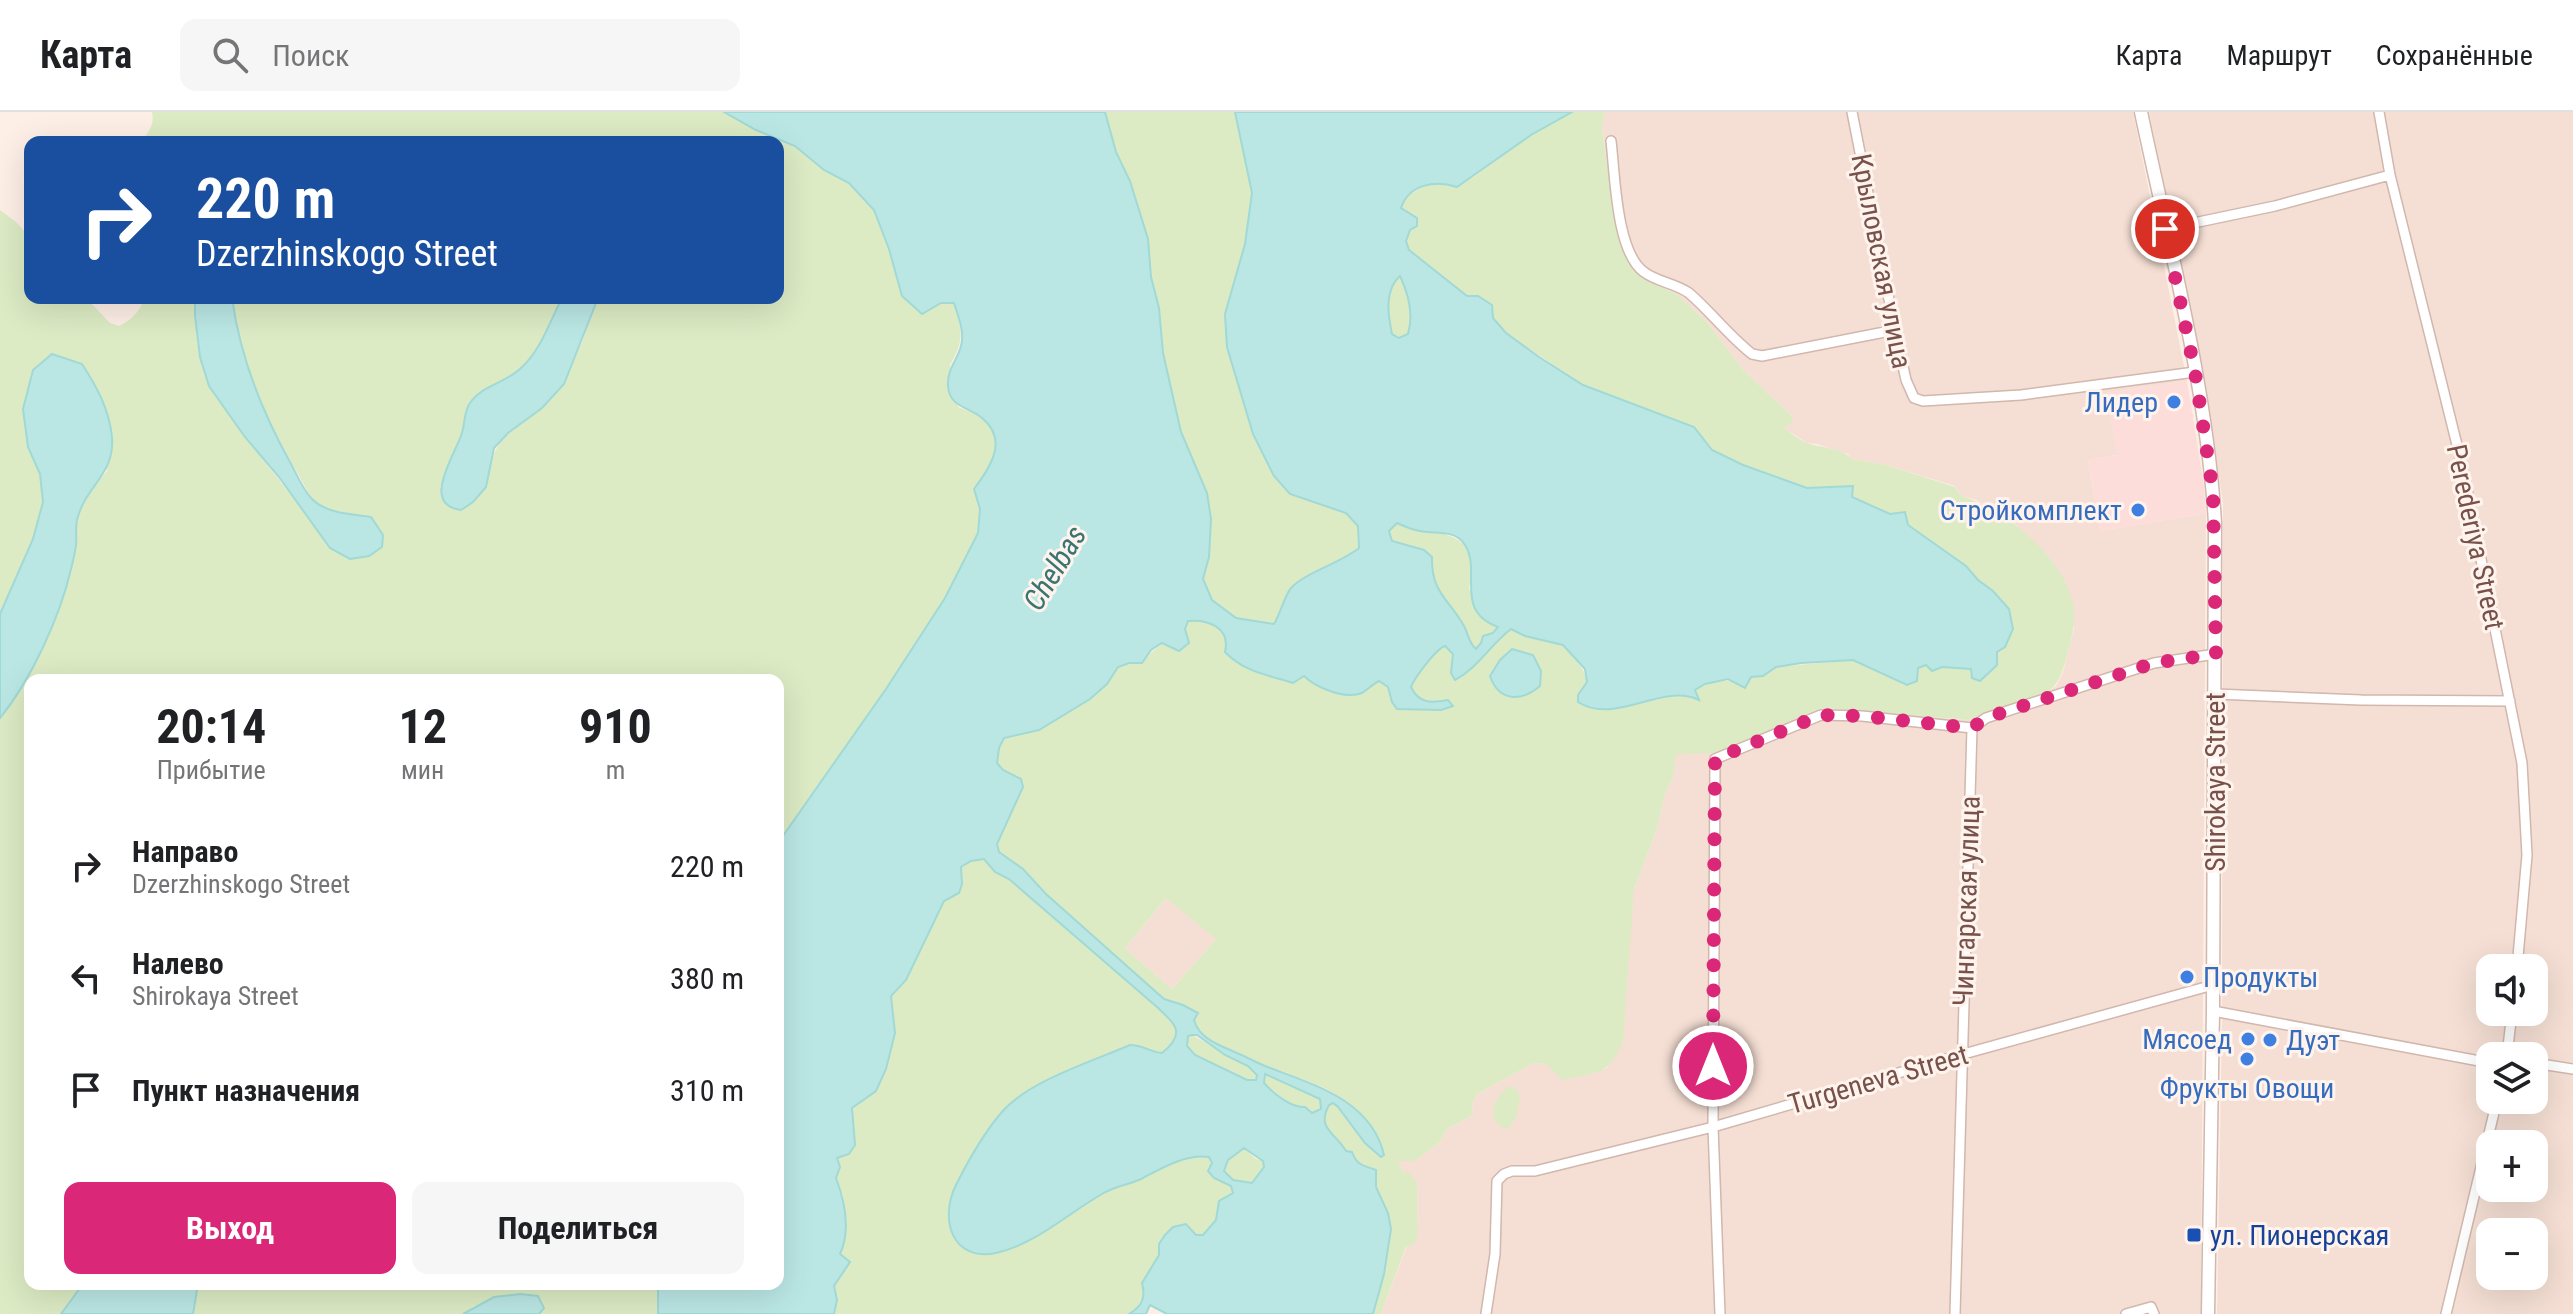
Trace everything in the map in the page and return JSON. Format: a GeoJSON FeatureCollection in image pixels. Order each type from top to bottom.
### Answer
{"type":"FeatureCollection","features":[{"type":"Feature","properties":{"kind":"street","name":"Крыловская улица"},"geometry":{"type":"LineString","coordinates":[[1852,112],[1895,330],[1914,398],[1923,401],[2021,395],[2195,372]]}},
{"type":"Feature","properties":{"kind":"street","name":"Shirokaya Street"},"geometry":{"type":"LineString","coordinates":[[2141,112],[2195,372],[2213,492],[2216,694],[2208,1314]]}},
{"type":"Feature","properties":{"kind":"street","name":"Perederiya Street"},"geometry":{"type":"LineString","coordinates":[[2379,112],[2390,175],[2462,465],[2522,763],[2527,855],[2518,954]]}},
{"type":"Feature","properties":{"kind":"street"},"geometry":{"type":"LineString","coordinates":[[1611,141],[1621,223],[1628,249],[1638,267],[1690,294],[1737,343],[1752,354],[1762,356],[1895,330]]}},
{"type":"Feature","properties":{"kind":"street"},"geometry":{"type":"LineString","coordinates":[[2165,229],[2275,206],[2390,175]]}},
{"type":"Feature","properties":{"kind":"street"},"geometry":{"type":"LineString","coordinates":[[1720,1314],[1713,1127],[1715,759],[1821,715],[1862,716],[1972,728],[1986,718],[2154,663],[2216,654]]}},
{"type":"Feature","properties":{"kind":"street"},"geometry":{"type":"LineString","coordinates":[[2216,694],[2361,700],[2510,701]]}},
{"type":"Feature","properties":{"kind":"street","name":"Чингарская улица"},"geometry":{"type":"LineString","coordinates":[[1955,1314],[1960,1055],[1972,728]]}},
{"type":"Feature","properties":{"kind":"street","name":"Turgeneva Street"},"geometry":{"type":"LineString","coordinates":[[1486,1314],[1495,1254],[1497,1181],[1504,1174],[1535,1171],[1713,1127],[2213,985]]}},
{"type":"Feature","properties":{"kind":"street"},"geometry":{"type":"LineString","coordinates":[[2213,1011],[2476,1060]]}},
{"type":"Feature","properties":{"kind":"street"},"geometry":{"type":"LineString","coordinates":[[2548,1065],[2573,1069]]}},
{"type":"Feature","properties":{"kind":"street"},"geometry":{"type":"LineString","coordinates":[[2446,1314],[2494,1114]]}},
{"type":"Feature","properties":{"kind":"street"},"geometry":{"type":"LineString","coordinates":[[2126,1314],[2151,1307],[2154,1314]]}},
{"type":"Feature","properties":{"kind":"shaded area"},"geometry":{"type":"Polygon","coordinates":[[[1605,112],[2133,112],[2187,381],[2107,393],[2117,455],[2088,460],[2100,531],[2206,513],[2201,1314],[1381,1314],[1407,1246],[1418,1233],[1417,1182],[1403,1174],[1398,1161],[1415,1161],[1440,1142],[1447,1129],[1473,1115],[1472,1104],[1477,1094],[1534,1063],[1546,1064],[1562,1079],[1607,1068],[1634,889],[1656,832],[1665,793],[1673,778],[1675,753],[1716,753],[1823,708],[1968,720],[2048,692],[2056,686],[2063,672],[2074,628],[2053,564],[2016,525],[1976,500],[1961,496],[1955,486],[1886,465],[1851,459],[1848,454],[1807,443],[1790,432],[1781,425],[1792,416],[1743,370],[1707,322],[1675,293],[1639,276],[1626,255],[1615,220],[1602,127],[1605,112]]]}},
{"type":"Feature","properties":{"kind":"shaded area"},"geometry":{"type":"Polygon","coordinates":[[[2149,112],[2573,112],[2573,1314],[2217,1314],[2222,1020],[2223,503],[2203,371],[2149,112]]]}},
{"type":"Feature","properties":{"kind":"shaded area"},"geometry":{"type":"Polygon","coordinates":[[[2187,381],[2206,513],[2100,531],[2088,460],[2117,455],[2106,393],[2187,381]]]}},
{"type":"Feature","properties":{"kind":"shaded area"},"geometry":{"type":"Polygon","coordinates":[[[1167,897],[1216,939],[1172,989],[1125,948],[1167,897]]]}},
{"type":"Feature","properties":{"kind":"green space"},"geometry":{"type":"Polygon","coordinates":[[[152,112],[724,112],[771,136],[145,136],[152,112]]]}},
{"type":"Feature","properties":{"kind":"green space"},"geometry":{"type":"Polygon","coordinates":[[[1105,112],[1235,112],[1252,193],[1245,244],[1290,494],[1346,513],[1358,526],[1359,548],[1344,560],[1312,574],[1289,589],[1283,610],[1274,624],[1236,618],[1212,600],[1203,579],[1209,557],[1207,493],[1181,432],[1163,353],[1148,239],[1130,181],[1116,152],[1105,112]]]}},
{"type":"Feature","properties":{"kind":"green space"},"geometry":{"type":"Polygon","coordinates":[[[1572,112],[1605,112],[1602,128],[1615,220],[1632,267],[1645,280],[1675,293],[1707,322],[1743,370],[1792,416],[1793,422],[1784,427],[1798,438],[1843,452],[1852,459],[1886,465],[1955,487],[1961,496],[2015,525],[2033,540],[2061,574],[2070,593],[2074,625],[2062,672],[2048,692],[1968,720],[1823,708],[1716,753],[1676,754],[1673,778],[1665,793],[1656,832],[1634,889],[1623,1041],[1618,1052],[1613,1061],[1600,1071],[1562,1080],[1546,1064],[1534,1063],[1477,1094],[1472,1104],[1473,1115],[1447,1129],[1440,1142],[1415,1161],[1398,1161],[1403,1173],[1408,1172],[1417,1182],[1418,1233],[1415,1244],[1406,1247],[1381,1314],[1373,1314],[1384,1274],[1391,1229],[1370,1168],[1358,1163],[1352,1152],[1346,1151],[1326,1126],[1329,1105],[1333,1103],[1383,1150],[1373,1134],[1357,1112],[1335,1094],[1216,1044],[1194,1020],[1198,1014],[1164,999],[1046,894],[1023,869],[999,852],[997,844],[1023,787],[1021,779],[1003,770],[997,763],[1004,738],[1068,712],[1090,699],[1107,684],[1118,667],[1142,663],[1180,631],[1187,621],[1203,621],[1216,626],[1225,636],[1225,652],[1248,668],[1293,683],[1304,676],[1362,692],[1379,681],[1388,687],[1397,709],[1448,700],[1426,701],[1418,697],[1411,687],[1426,664],[1445,645],[1453,654],[1451,673],[1455,679],[1470,669],[1511,629],[1525,636],[1563,645],[1586,676],[1587,682],[1578,695],[1578,702],[1605,709],[1670,697],[1699,699],[1695,690],[1706,685],[1722,681],[1739,683],[1763,676],[1776,667],[1854,660],[1907,685],[1918,668],[1926,665],[1932,671],[1942,667],[1971,669],[1993,591],[1978,581],[1966,566],[1908,525],[1905,512],[1890,514],[1852,497],[1852,486],[1807,488],[1743,465],[1712,450],[1694,427],[1583,385],[1506,333],[1478,297],[1467,296],[1409,250],[1406,241],[1410,230],[1401,207],[1404,198],[1429,183],[1472,178],[1531,135],[1572,112]],[[1166,898],[1125,948],[1172,989],[1216,939],[1166,898]]]}},
{"type":"Feature","properties":{"kind":"green space"},"geometry":{"type":"Polygon","coordinates":[[[784,141],[795,146],[824,170],[849,183],[874,210],[889,249],[941,303],[954,303],[961,335],[950,365],[958,407],[982,418],[994,435],[994,454],[974,489],[980,509],[978,533],[945,598],[886,689],[784,834],[784,674],[29,674],[50,630],[72,566],[81,508],[108,470],[28,447],[42,487],[41,516],[32,544],[0,614],[0,210],[24,231],[24,304],[92,304],[110,323],[119,326],[134,315],[141,304],[195,304],[197,341],[210,387],[311,522],[371,517],[327,509],[312,499],[261,408],[236,329],[233,304],[559,304],[541,342],[522,368],[504,381],[479,392],[468,406],[462,433],[440,488],[486,487],[492,459],[499,445],[520,425],[581,345],[596,304],[784,304],[784,141]]]}},
{"type":"Feature","properties":{"kind":"green space"},"geometry":{"type":"Polygon","coordinates":[[[1400,275],[1408,297],[1411,319],[1409,334],[1399,338],[1392,334],[1388,303],[1391,288],[1400,275]]]}},
{"type":"Feature","properties":{"kind":"green space"},"geometry":{"type":"Polygon","coordinates":[[[1396,523],[1453,537],[1462,543],[1471,568],[1469,589],[1498,627],[1476,649],[1434,579],[1432,556],[1424,550],[1392,541],[1389,531],[1396,523]]]}},
{"type":"Feature","properties":{"kind":"green space"},"geometry":{"type":"Polygon","coordinates":[[[23,685],[24,1290],[79,1290],[61,1314],[0,1314],[0,718],[23,685]]]}},
{"type":"Feature","properties":{"kind":"green space"},"geometry":{"type":"Polygon","coordinates":[[[984,859],[995,872],[1009,879],[1157,1007],[1173,1024],[1176,1034],[1162,1053],[1130,1045],[1061,1073],[1027,1091],[1001,1113],[960,1176],[951,1198],[950,1223],[960,1244],[969,1251],[981,1254],[1011,1249],[1107,1191],[1191,1158],[1209,1157],[1214,1178],[1231,1186],[1233,1193],[1219,1201],[1217,1220],[1203,1235],[1196,1235],[1186,1224],[1173,1227],[1159,1244],[1160,1254],[1151,1269],[1141,1301],[1129,1314],[834,1314],[837,1300],[834,1286],[850,1262],[840,1254],[843,1196],[836,1178],[840,1167],[837,1158],[855,1145],[852,1108],[876,1091],[895,1033],[891,996],[906,980],[944,901],[959,893],[961,868],[971,861],[984,859]]]}},
{"type":"Feature","properties":{"kind":"green space"},"geometry":{"type":"Polygon","coordinates":[[[1192,1035],[1248,1066],[1257,1075],[1253,1082],[1195,1055],[1187,1046],[1188,1036],[1192,1035]]]}},
{"type":"Feature","properties":{"kind":"green space"},"geometry":{"type":"Polygon","coordinates":[[[1265,1073],[1320,1099],[1321,1109],[1311,1113],[1290,1104],[1264,1083],[1265,1073]]]}},
{"type":"Feature","properties":{"kind":"green space"},"geometry":{"type":"Polygon","coordinates":[[[1509,1086],[1515,1088],[1520,1096],[1517,1116],[1508,1129],[1500,1126],[1493,1115],[1499,1096],[1509,1086]]]}},
{"type":"Feature","properties":{"kind":"green space"},"geometry":{"type":"Polygon","coordinates":[[[1244,1148],[1263,1161],[1264,1167],[1252,1183],[1233,1180],[1224,1172],[1230,1157],[1244,1148]]]}},
{"type":"Feature","properties":{"kind":"green space"},"geometry":{"type":"Polygon","coordinates":[[[197,1290],[658,1290],[658,1314],[539,1314],[544,1308],[474,1306],[463,1314],[193,1314],[197,1290]]]}},
{"type":"Feature","properties":{"kind":"water","name":"Chelbas"},"geometry":{"type":"Polygon","coordinates":[[[724,112],[1105,112],[1116,152],[1130,181],[1148,239],[1163,353],[1181,432],[1207,493],[1211,519],[1209,557],[1203,579],[1212,600],[1236,618],[1274,624],[1287,595],[1297,582],[1359,548],[1358,526],[1346,513],[1290,494],[1274,476],[1253,434],[1227,347],[1225,314],[1245,244],[1252,193],[1235,112],[1572,112],[1531,135],[1457,187],[1432,184],[1410,194],[1401,208],[1417,218],[1417,226],[1410,230],[1406,241],[1409,250],[1467,296],[1478,296],[1492,305],[1493,318],[1506,333],[1583,385],[1694,427],[1712,450],[1743,465],[1807,488],[1853,486],[1852,497],[1890,514],[1905,512],[1908,525],[1966,566],[1993,591],[2009,609],[2013,629],[2005,647],[1997,652],[1997,665],[1980,681],[1972,678],[1971,669],[1942,667],[1932,671],[1926,665],[1918,668],[1917,681],[1907,685],[1853,660],[1801,663],[1776,667],[1763,676],[1751,677],[1745,688],[1728,679],[1705,684],[1695,690],[1699,700],[1670,696],[1607,709],[1592,708],[1578,702],[1578,695],[1587,682],[1585,669],[1563,645],[1525,636],[1511,629],[1455,680],[1451,673],[1453,654],[1445,646],[1431,658],[1411,687],[1422,699],[1431,702],[1448,700],[1453,706],[1441,710],[1397,709],[1388,687],[1379,681],[1362,693],[1347,695],[1323,688],[1304,676],[1293,683],[1257,672],[1225,652],[1224,636],[1216,626],[1203,621],[1188,621],[1185,629],[1189,643],[1179,651],[1162,643],[1151,650],[1142,663],[1118,667],[1107,684],[1090,699],[1039,730],[1004,738],[997,763],[1003,770],[1021,779],[1023,787],[997,844],[999,852],[1023,869],[1046,894],[1164,999],[1198,1013],[1194,1020],[1206,1037],[1337,1096],[1366,1120],[1377,1136],[1384,1155],[1381,1157],[1365,1143],[1333,1103],[1329,1105],[1325,1120],[1328,1130],[1346,1151],[1352,1152],[1361,1164],[1376,1170],[1376,1187],[1388,1213],[1391,1229],[1384,1274],[1373,1314],[1167,1314],[1150,1305],[1146,1314],[1129,1314],[1142,1301],[1142,1283],[1159,1255],[1159,1244],[1165,1235],[1173,1227],[1186,1224],[1196,1235],[1203,1235],[1216,1220],[1219,1201],[1233,1193],[1231,1186],[1214,1178],[1208,1171],[1212,1163],[1209,1157],[1182,1160],[1107,1191],[1038,1236],[1011,1249],[981,1254],[969,1251],[960,1244],[950,1224],[951,1198],[960,1176],[1001,1113],[1027,1091],[1061,1073],[1130,1045],[1162,1053],[1176,1034],[1173,1024],[1157,1007],[1009,879],[995,872],[984,859],[961,867],[959,893],[944,901],[906,980],[891,996],[895,1033],[886,1069],[876,1091],[852,1108],[855,1145],[849,1154],[837,1158],[840,1167],[836,1178],[846,1216],[840,1254],[850,1262],[834,1286],[837,1300],[834,1314],[658,1314],[658,1290],[784,1290],[784,834],[886,689],[945,598],[978,533],[980,509],[974,489],[991,463],[996,445],[990,427],[982,418],[956,402],[949,393],[949,375],[962,341],[954,303],[941,303],[922,314],[902,296],[874,210],[849,183],[824,170],[795,146],[784,141],[784,136],[771,136],[724,112]],[[1400,276],[1389,295],[1392,334],[1399,338],[1408,334],[1410,327],[1408,297],[1400,276]],[[1397,523],[1389,531],[1392,541],[1424,550],[1432,557],[1438,588],[1476,649],[1483,636],[1493,633],[1498,627],[1476,610],[1472,599],[1471,563],[1462,541],[1453,535],[1417,530],[1397,523]],[[1197,1035],[1188,1036],[1187,1046],[1195,1055],[1247,1080],[1256,1080],[1257,1075],[1248,1066],[1225,1055],[1197,1035]],[[1265,1074],[1264,1083],[1288,1102],[1305,1107],[1312,1113],[1321,1109],[1320,1099],[1265,1074]],[[1244,1148],[1228,1160],[1224,1171],[1233,1180],[1252,1183],[1264,1167],[1263,1161],[1244,1148]]]}},
{"type":"Feature","properties":{"kind":"water"},"geometry":{"type":"Polygon","coordinates":[[[195,304],[233,304],[253,383],[303,486],[312,499],[325,508],[371,517],[383,535],[382,547],[369,556],[350,559],[330,548],[209,386],[200,357],[195,304]]]}},
{"type":"Feature","properties":{"kind":"water"},"geometry":{"type":"Polygon","coordinates":[[[559,304],[596,304],[564,384],[542,408],[508,433],[494,448],[486,487],[473,502],[461,510],[449,506],[443,499],[441,489],[462,433],[468,406],[481,392],[515,373],[540,344],[559,304]]]}},
{"type":"Feature","properties":{"kind":"water"},"geometry":{"type":"Polygon","coordinates":[[[52,354],[82,364],[102,399],[112,437],[112,450],[104,471],[81,508],[66,588],[52,627],[29,674],[24,674],[23,685],[0,718],[0,614],[33,539],[43,502],[40,474],[28,447],[23,409],[33,370],[52,354]]]}},
{"type":"Feature","properties":{"kind":"water"},"geometry":{"type":"Polygon","coordinates":[[[1512,649],[1533,655],[1541,671],[1540,686],[1518,697],[1499,691],[1490,676],[1512,649]]]}},
{"type":"Feature","properties":{"kind":"water"},"geometry":{"type":"Polygon","coordinates":[[[79,1290],[197,1290],[193,1314],[61,1314],[79,1290]]]}},
{"type":"Feature","properties":{"kind":"water"},"geometry":{"type":"Polygon","coordinates":[[[520,1294],[538,1296],[544,1308],[539,1314],[463,1314],[494,1297],[520,1294]]]}},
{"type":"Feature","properties":{"kind":"place","name":"Лидер"},"geometry":{"type":"Point","coordinates":[2174,402]}},
{"type":"Feature","properties":{"kind":"place","name":"Стройкомплект"},"geometry":{"type":"Point","coordinates":[2138,510]}},
{"type":"Feature","properties":{"kind":"place","name":"Продукты"},"geometry":{"type":"Point","coordinates":[2187,977]}},
{"type":"Feature","properties":{"kind":"place","name":"Мясоед"},"geometry":{"type":"Point","coordinates":[2248,1039]}},
{"type":"Feature","properties":{"kind":"place","name":"Дуэт"},"geometry":{"type":"Point","coordinates":[2270,1040]}},
{"type":"Feature","properties":{"kind":"place","name":"Фрукты Овощи"},"geometry":{"type":"Point","coordinates":[2247,1059]}},
{"type":"Feature","properties":{"kind":"place","name":"ул. Пионерская"},"geometry":{"type":"Point","coordinates":[2194,1235]}},
{"type":"Feature","properties":{"kind":"route"},"geometry":{"type":"LineString","coordinates":[[1713,1066],[1715,759],[1821,715],[1862,716],[1972,728],[1986,718],[2154,663],[2216,654],[2213,492],[2195,372],[2165,229]]}}]}
